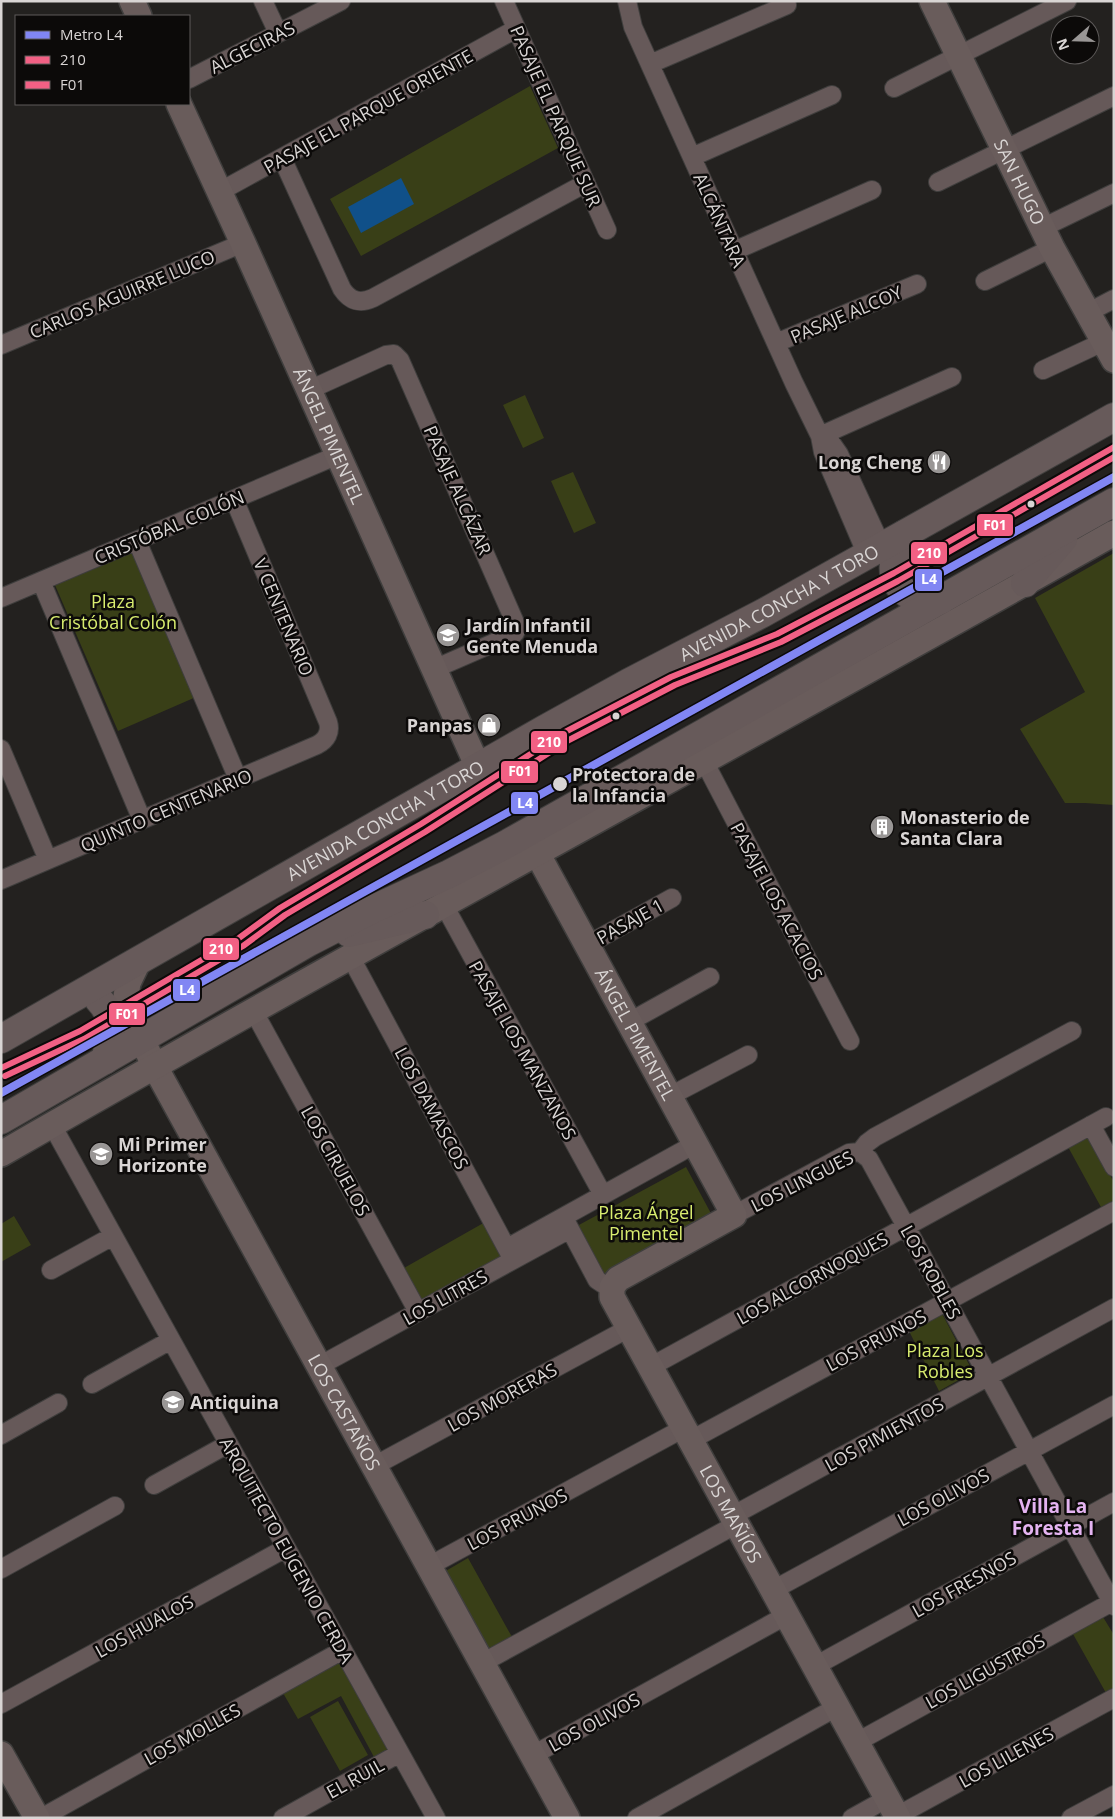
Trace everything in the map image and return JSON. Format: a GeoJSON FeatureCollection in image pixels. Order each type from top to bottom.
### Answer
{"type":"FeatureCollection","features":[{"type":"Feature","properties":{"kind":"main road","name":"AVENIDA CONCHA Y TORO"},"geometry":{"type":"LineString","coordinates":[[1,1039],[86,1000],[138,962],[478,767],[628,683],[763,613],[1114,417]]}},
{"type":"Feature","properties":{"kind":"main road"},"geometry":{"type":"LineString","coordinates":[[1,1120],[309,942],[504,845],[1114,502]]}},
{"type":"Feature","properties":{"kind":"main road"},"geometry":{"type":"LineString","coordinates":[[1025,583],[1075,524]]}},
{"type":"Feature","properties":{"kind":"main road"},"geometry":{"type":"LineString","coordinates":[[905,534],[893,564],[894,574],[898,583],[903,591],[910,596],[926,601],[941,600]]}},
{"type":"Feature","properties":{"kind":"main road"},"geometry":{"type":"LineString","coordinates":[[309,942],[434,910]]}},
{"type":"Feature","properties":{"kind":"main road"},"geometry":{"type":"LineString","coordinates":[[86,1000],[105,1006],[112,1024],[111,1040],[105,1060]]}},
{"type":"Feature","properties":{"kind":"street"},"geometry":{"type":"LineString","coordinates":[[132,1],[139,15]]}},
{"type":"Feature","properties":{"kind":"street"},"geometry":{"type":"LineString","coordinates":[[263,1],[278,33]]}},
{"type":"Feature","properties":{"kind":"street","name":"ALGECIRAS"},"geometry":{"type":"LineString","coordinates":[[190,77],[341,1]]}},
{"type":"Feature","properties":{"kind":"street","name":"PASAJE EL PARQUE SUR"},"geometry":{"type":"LineString","coordinates":[[504,1],[607,230]]}},
{"type":"Feature","properties":{"kind":"street","name":"ALCÁNTARA"},"geometry":{"type":"LineString","coordinates":[[627,1],[634,27],[650,64],[776,343],[820,436],[830,441],[839,454],[874,551]]}},
{"type":"Feature","properties":{"kind":"street","name":"SAN HUGO"},"geometry":{"type":"LineString","coordinates":[[932,1],[1047,238],[1109,351]]}},
{"type":"Feature","properties":{"kind":"street"},"geometry":{"type":"LineString","coordinates":[[894,88],[1068,1]]}},
{"type":"Feature","properties":{"kind":"street"},"geometry":{"type":"LineString","coordinates":[[650,64],[787,5]]}},
{"type":"Feature","properties":{"kind":"street","name":"PASAJE EL PARQUE ORIENTE"},"geometry":{"type":"LineString","coordinates":[[220,192],[516,29]]}},
{"type":"Feature","properties":{"kind":"street"},"geometry":{"type":"LineString","coordinates":[[692,157],[832,95]]}},
{"type":"Feature","properties":{"kind":"street"},"geometry":{"type":"LineString","coordinates":[[938,182],[1114,96]]}},
{"type":"Feature","properties":{"kind":"street","name":"ÁNGEL PIMENTEL"},"geometry":{"type":"LineString","coordinates":[[179,105],[478,767]]}},
{"type":"Feature","properties":{"kind":"street"},"geometry":{"type":"LineString","coordinates":[[282,158],[342,289],[345,294],[361,302],[373,298],[586,183]]}},
{"type":"Feature","properties":{"kind":"street"},"geometry":{"type":"LineString","coordinates":[[734,251],[872,190]]}},
{"type":"Feature","properties":{"kind":"street"},"geometry":{"type":"LineString","coordinates":[[985,281],[1114,193]]}},
{"type":"Feature","properties":{"kind":"street","name":"CARLOS AGUIRRE LUCO"},"geometry":{"type":"LineString","coordinates":[[1,345],[243,243]]}},
{"type":"Feature","properties":{"kind":"street","name":"PASAJE ALCOY"},"geometry":{"type":"LineString","coordinates":[[776,343],[916,284]]}},
{"type":"Feature","properties":{"kind":"street"},"geometry":{"type":"LineString","coordinates":[[1087,313],[1114,299]]}},
{"type":"Feature","properties":{"kind":"street"},"geometry":{"type":"LineString","coordinates":[[1043,370],[1109,351]]}},
{"type":"Feature","properties":{"kind":"street","name":"PASAJE ALCÁZAR"},"geometry":{"type":"LineString","coordinates":[[308,390],[390,354],[398,356],[404,369],[518,627],[515,633],[434,669]]}},
{"type":"Feature","properties":{"kind":"street"},"geometry":{"type":"LineString","coordinates":[[820,436],[952,378]]}},
{"type":"Feature","properties":{"kind":"street","name":"CRISTÓBAL COLÓN"},"geometry":{"type":"LineString","coordinates":[[1,598],[338,455]]}},
{"type":"Feature","properties":{"kind":"street","name":"V CENTENARIO"},"geometry":{"type":"LineString","coordinates":[[234,499],[328,722],[329,731],[327,736]]}},
{"type":"Feature","properties":{"kind":"street"},"geometry":{"type":"LineString","coordinates":[[1,1154],[154,1065],[704,762],[1114,533]]}},
{"type":"Feature","properties":{"kind":"street"},"geometry":{"type":"LineString","coordinates":[[137,540],[238,779]]}},
{"type":"Feature","properties":{"kind":"street"},"geometry":{"type":"LineString","coordinates":[[41,581],[142,820]]}},
{"type":"Feature","properties":{"kind":"street","name":"QUINTO CENTENARIO"},"geometry":{"type":"LineString","coordinates":[[1,880],[317,745],[325,740],[327,736]]}},
{"type":"Feature","properties":{"kind":"street"},"geometry":{"type":"LineString","coordinates":[[1,749],[48,860]]}},
{"type":"Feature","properties":{"kind":"street","name":"PASAJE LOS ACACIOS"},"geometry":{"type":"LineString","coordinates":[[704,762],[850,1041]]}},
{"type":"Feature","properties":{"kind":"street","name":"ÁNGEL PIMENTEL"},"geometry":{"type":"LineString","coordinates":[[537,853],[734,1215]]}},
{"type":"Feature","properties":{"kind":"street","name":"PASAJE 1"},"geometry":{"type":"LineString","coordinates":[[587,945],[672,898]]}},
{"type":"Feature","properties":{"kind":"street","name":"PASAJE LOS MANZANOS"},"geometry":{"type":"LineString","coordinates":[[434,910],[603,1195]]}},
{"type":"Feature","properties":{"kind":"street","name":"LOS DAMASCOS"},"geometry":{"type":"LineString","coordinates":[[350,956],[510,1254]]}},
{"type":"Feature","properties":{"kind":"street"},"geometry":{"type":"LineString","coordinates":[[86,1000],[125,1004],[128,983],[138,962]]}},
{"type":"Feature","properties":{"kind":"street"},"geometry":{"type":"LineString","coordinates":[[629,1022],[710,977]]}},
{"type":"Feature","properties":{"kind":"street","name":"LOS CASTAÑOS"},"geometry":{"type":"LineString","coordinates":[[125,1004],[154,1065],[567,1818]]}},
{"type":"Feature","properties":{"kind":"street","name":"LOS CIRUELOS"},"geometry":{"type":"LineString","coordinates":[[254,1010],[418,1312]]}},
{"type":"Feature","properties":{"kind":"street","name":"LOS LINGUES"},"geometry":{"type":"LineString","coordinates":[[612,1287],[618,1279],[849,1153],[860,1152],[866,1143],[875,1136],[1072,1031]]}},
{"type":"Feature","properties":{"kind":"street"},"geometry":{"type":"LineString","coordinates":[[670,1096],[748,1055]]}},
{"type":"Feature","properties":{"kind":"street","name":"LOS ALCORNOQUES"},"geometry":{"type":"LineString","coordinates":[[650,1367],[1098,1121],[1114,1167]]}},
{"type":"Feature","properties":{"kind":"street","name":"ARQUITECTO EUGENIO CERDA"},"geometry":{"type":"LineString","coordinates":[[52,1124],[436,1818]]}},
{"type":"Feature","properties":{"kind":"street","name":"LOS LITRES"},"geometry":{"type":"LineString","coordinates":[[319,1366],[418,1312],[510,1254],[567,1223],[603,1195],[695,1144]]}},
{"type":"Feature","properties":{"kind":"street","name":"LOS ROBLES"},"geometry":{"type":"LineString","coordinates":[[860,1152],[867,1156],[1113,1603]]}},
{"type":"Feature","properties":{"kind":"street","name":"LOS PRUNOS"},"geometry":{"type":"LineString","coordinates":[[429,1566],[947,1301],[1114,1211]]}},
{"type":"Feature","properties":{"kind":"street"},"geometry":{"type":"LineString","coordinates":[[567,1223],[597,1280],[612,1287]]}},
{"type":"Feature","properties":{"kind":"street"},"geometry":{"type":"LineString","coordinates":[[52,1270],[113,1236]]}},
{"type":"Feature","properties":{"kind":"street","name":"LOS MAÑÍOS"},"geometry":{"type":"LineString","coordinates":[[612,1287],[612,1297],[894,1811]]}},
{"type":"Feature","properties":{"kind":"street","name":"LOS PIMIENTOS"},"geometry":{"type":"LineString","coordinates":[[482,1663],[988,1377],[1114,1308]]}},
{"type":"Feature","properties":{"kind":"street","name":"LOS MORERAS"},"geometry":{"type":"LineString","coordinates":[[374,1466],[629,1328]]}},
{"type":"Feature","properties":{"kind":"street"},"geometry":{"type":"LineString","coordinates":[[92,1384],[171,1340]]}},
{"type":"Feature","properties":{"kind":"street"},"geometry":{"type":"LineString","coordinates":[[1,1435],[58,1403]]}},
{"type":"Feature","properties":{"kind":"street","name":"LOS OLIVOS"},"geometry":{"type":"LineString","coordinates":[[773,1590],[1114,1405]]}},
{"type":"Feature","properties":{"kind":"street"},"geometry":{"type":"LineString","coordinates":[[154,1485],[228,1444]]}},
{"type":"Feature","properties":{"kind":"street","name":"LOS FRESNOS"},"geometry":{"type":"LineString","coordinates":[[815,1666],[1114,1502]]}},
{"type":"Feature","properties":{"kind":"street"},"geometry":{"type":"LineString","coordinates":[[1,1569],[115,1506]]}},
{"type":"Feature","properties":{"kind":"street","name":"LOS HUALOS"},"geometry":{"type":"LineString","coordinates":[[1,1704],[286,1548]]}},
{"type":"Feature","properties":{"kind":"street","name":"LOS LIGUSTROS"},"geometry":{"type":"LineString","coordinates":[[857,1742],[1113,1603]]}},
{"type":"Feature","properties":{"kind":"street","name":"LOS OLIVOS"},"geometry":{"type":"LineString","coordinates":[[533,1755],[787,1615]]}},
{"type":"Feature","properties":{"kind":"street","name":"LOS MOLLES"},"geometry":{"type":"LineString","coordinates":[[39,1818],[343,1650]]}},
{"type":"Feature","properties":{"kind":"street","name":"LOS LILENES"},"geometry":{"type":"LineString","coordinates":[[852,1818],[894,1811],[1114,1698]]}},
{"type":"Feature","properties":{"kind":"street"},"geometry":{"type":"LineString","coordinates":[[636,1818],[837,1707]]}},
{"type":"Feature","properties":{"kind":"street","name":"EL RUIL"},"geometry":{"type":"LineString","coordinates":[[283,1818],[400,1753]]}},
{"type":"Feature","properties":{"kind":"street"},"geometry":{"type":"LineString","coordinates":[[1,1754],[39,1818]]}},
{"type":"Feature","properties":{"kind":"street"},"geometry":{"type":"LineString","coordinates":[[1071,1818],[1114,1794]]}},
{"type":"Feature","properties":{"kind":"green space"},"geometry":{"type":"Polygon","coordinates":[[[530,86],[558,148],[361,256],[330,199],[530,86]]]}},
{"type":"Feature","properties":{"kind":"green space"},"geometry":{"type":"Polygon","coordinates":[[[525,395],[544,438],[523,448],[503,405],[525,395]]]}},
{"type":"Feature","properties":{"kind":"green space"},"geometry":{"type":"Polygon","coordinates":[[[573,472],[596,523],[574,533],[551,481],[573,472]]]}},
{"type":"Feature","properties":{"kind":"green space","name":"Plaza Cristóbal Colón"},"geometry":{"type":"Polygon","coordinates":[[[135,552],[196,697],[118,731],[55,585],[135,552]]]}},
{"type":"Feature","properties":{"kind":"green space"},"geometry":{"type":"Polygon","coordinates":[[[1114,553],[1114,805],[1065,803],[1020,729],[1085,692],[1035,598],[1114,553]]]}},
{"type":"Feature","properties":{"kind":"green space"},"geometry":{"type":"Polygon","coordinates":[[[1087,1134],[1114,1182],[1114,1203],[1102,1209],[1067,1145],[1087,1134]]]}},
{"type":"Feature","properties":{"kind":"green space","name":"Plaza Ángel Pimentel"},"geometry":{"type":"Polygon","coordinates":[[[686,1167],[714,1219],[605,1278],[577,1226],[686,1167]]]}},
{"type":"Feature","properties":{"kind":"green space"},"geometry":{"type":"Polygon","coordinates":[[[14,1216],[31,1245],[1,1262],[1,1224],[14,1216]]]}},
{"type":"Feature","properties":{"kind":"green space"},"geometry":{"type":"Polygon","coordinates":[[[487,1221],[502,1253],[502,1259],[423,1303],[404,1268],[487,1221]]]}},
{"type":"Feature","properties":{"kind":"green space","name":"Plaza Los Robles"},"geometry":{"type":"Polygon","coordinates":[[[940,1310],[973,1372],[939,1391],[908,1329],[940,1310]]]}},
{"type":"Feature","properties":{"kind":"green space"},"geometry":{"type":"Polygon","coordinates":[[[468,1558],[512,1637],[488,1651],[444,1572],[468,1558]]]}},
{"type":"Feature","properties":{"kind":"green space"},"geometry":{"type":"Polygon","coordinates":[[[1103,1617],[1114,1635],[1114,1688],[1106,1693],[1073,1634],[1103,1617]]]}},
{"type":"Feature","properties":{"kind":"green space"},"geometry":{"type":"Polygon","coordinates":[[[340,1662],[388,1749],[374,1757],[341,1696],[298,1719],[283,1693],[340,1662]]]}},
{"type":"Feature","properties":{"kind":"green space"},"geometry":{"type":"Polygon","coordinates":[[[338,1701],[368,1755],[340,1771],[310,1717],[338,1701]]]}},
{"type":"Feature","properties":{"kind":"water"},"geometry":{"type":"Polygon","coordinates":[[[401,178],[414,204],[361,233],[348,207],[401,178]]]}},
{"type":"Feature","properties":{"kind":"metro line","name":"L4"},"geometry":{"type":"LineString","coordinates":[[1,1093],[1114,477]]}},
{"type":"Feature","properties":{"kind":"transit line","name":"210"},"geometry":{"type":"LineString","coordinates":[[1,1068],[80,1031],[239,938],[280,908],[421,824],[565,732],[671,677],[777,634],[894,573],[1114,447]]}},
{"type":"Feature","properties":{"kind":"transit line","name":"F01"},"geometry":{"type":"LineString","coordinates":[[5,1076],[84,1039],[243,946],[285,915],[425,832],[569,740],[675,685],[781,642],[898,581],[1114,457]]}},
{"type":"Feature","properties":{"kind":"place","name":"Long Cheng"},"geometry":{"type":"Point","coordinates":[939,462]}},
{"type":"Feature","properties":{"kind":"place","name":"Jardín Infantil Gente Menuda"},"geometry":{"type":"Point","coordinates":[448,635]}},
{"type":"Feature","properties":{"kind":"place","name":"Panpas"},"geometry":{"type":"Point","coordinates":[489,725]}},
{"type":"Feature","properties":{"kind":"place","name":"Protectora de la Infancia"},"geometry":{"type":"Point","coordinates":[560,784]}},
{"type":"Feature","properties":{"kind":"place","name":"Monasterio de Santa Clara"},"geometry":{"type":"Point","coordinates":[882,827]}},
{"type":"Feature","properties":{"kind":"place","name":"Mi Primer Horizonte"},"geometry":{"type":"Point","coordinates":[101,1154]}},
{"type":"Feature","properties":{"kind":"place","name":"Antiquina"},"geometry":{"type":"Point","coordinates":[173,1402]}},
{"type":"Feature","properties":{"kind":"district","name":"Villa La Foresta I"},"geometry":{"type":"Point","coordinates":[1053,1517]}}]}
